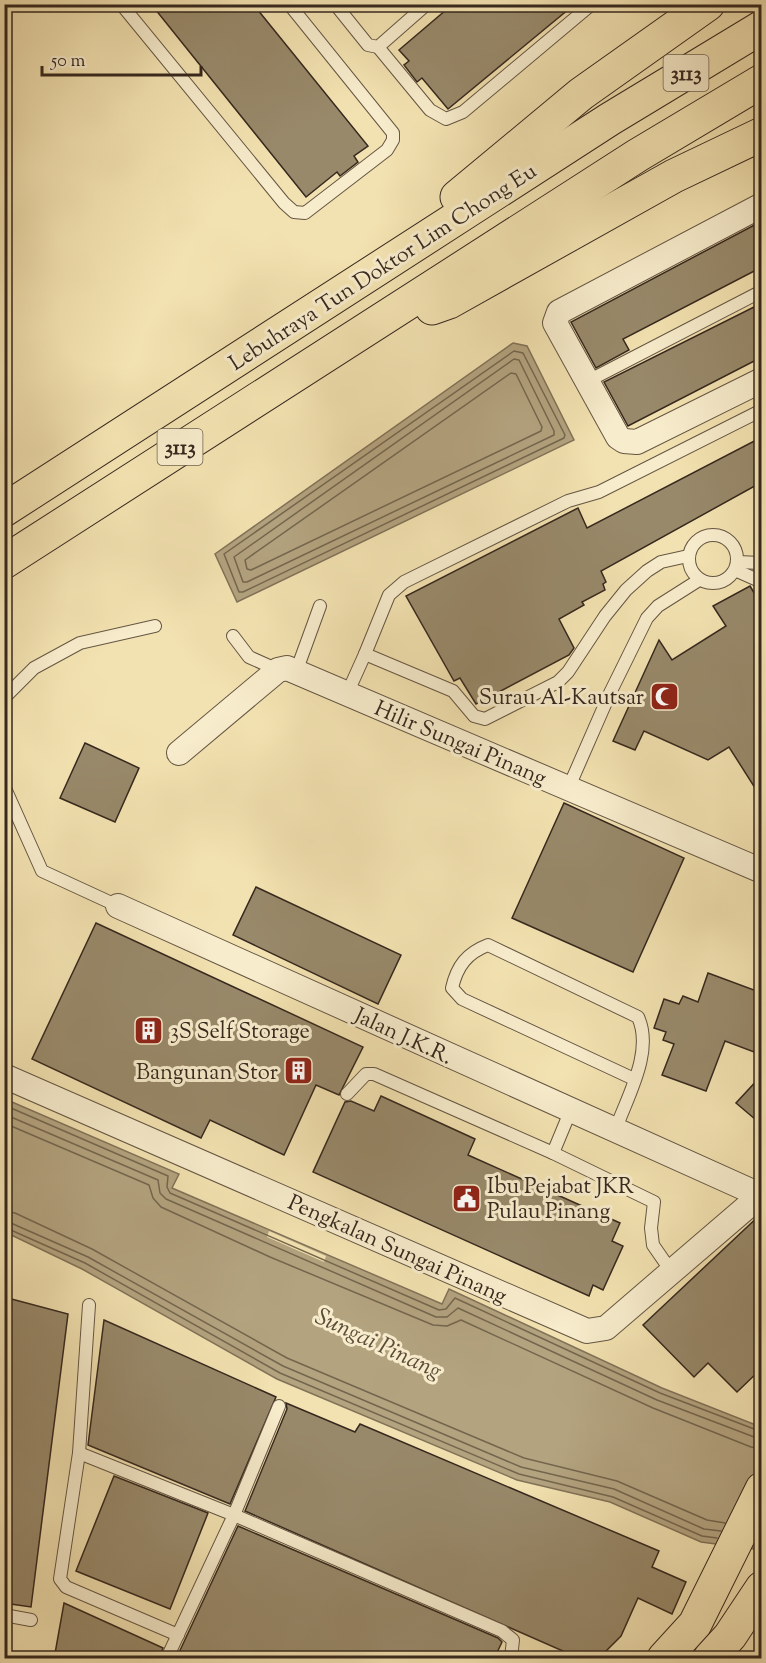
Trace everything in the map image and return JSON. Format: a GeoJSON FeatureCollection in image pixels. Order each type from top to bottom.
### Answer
{"type":"FeatureCollection","features":[{"type":"Feature","properties":{"kind":"main road"},"geometry":{"type":"LineString","coordinates":[[333,300],[581,94],[708,4]]}},
{"type":"Feature","properties":{"kind":"main road","name":"Lebuhraya Tun Doktor Lim Chong Eu"},"geometry":{"type":"LineString","coordinates":[[4,510],[333,300],[610,118],[762,27]]}},
{"type":"Feature","properties":{"kind":"main road","name":"Lebuhraya Tun Doktor Lim Chong Eu"},"geometry":{"type":"LineString","coordinates":[[4,562],[638,156],[762,81]]}},
{"type":"Feature","properties":{"kind":"main road"},"geometry":{"type":"LineString","coordinates":[[357,336],[449,302],[674,176],[762,134]]}},
{"type":"Feature","properties":{"kind":"main road"},"geometry":{"type":"LineString","coordinates":[[664,1659],[695,1624],[762,1489]]}},
{"type":"Feature","properties":{"kind":"main road"},"geometry":{"type":"LineString","coordinates":[[710,1659],[730,1636],[759,1593]]}},
{"type":"Feature","properties":{"kind":"street"},"geometry":{"type":"LineString","coordinates":[[762,206],[559,312],[555,317],[556,329],[618,438],[630,442],[638,442],[762,380]]}},
{"type":"Feature","properties":{"kind":"street"},"geometry":{"type":"LineString","coordinates":[[179,753],[287,671]]}},
{"type":"Feature","properties":{"kind":"street","name":"Hilir Sungai Pinang"},"geometry":{"type":"LineString","coordinates":[[287,671],[347,694],[762,871]]}},
{"type":"Feature","properties":{"kind":"street","name":"Jalan J.K.R."},"geometry":{"type":"LineString","coordinates":[[118,906],[570,1112],[761,1195]]}},
{"type":"Feature","properties":{"kind":"street","name":"Pengkalan Sungai Pinang"},"geometry":{"type":"LineString","coordinates":[[4,1076],[588,1331],[606,1328],[761,1195]]}},
{"type":"Feature","properties":{"kind":"lane"},"geometry":{"type":"LineString","coordinates":[[121,4],[284,204],[294,212],[306,213],[387,150],[393,140],[393,134],[289,4]]}},
{"type":"Feature","properties":{"kind":"lane"},"geometry":{"type":"LineString","coordinates":[[378,47],[427,4]]}},
{"type":"Feature","properties":{"kind":"lane"},"geometry":{"type":"LineString","coordinates":[[341,7],[368,45],[378,47],[430,110],[446,119],[463,112],[592,4]]}},
{"type":"Feature","properties":{"kind":"lane"},"geometry":{"type":"LineString","coordinates":[[586,382],[762,291]]}},
{"type":"Feature","properties":{"kind":"lane"},"geometry":{"type":"LineString","coordinates":[[347,694],[389,595],[404,582],[568,501],[599,492],[762,410]]}},
{"type":"Feature","properties":{"kind":"lane"},"geometry":{"type":"LineString","coordinates":[[720,536],[733,546],[736,566],[724,582],[707,583],[699,580],[690,570],[688,556],[696,541],[703,537],[720,536]]}},
{"type":"Feature","properties":{"kind":"lane"},"geometry":{"type":"LineString","coordinates":[[365,654],[453,691],[474,716],[485,719],[558,682],[568,672],[605,616],[633,584],[661,562],[688,556]]}},
{"type":"Feature","properties":{"kind":"lane"},"geometry":{"type":"LineString","coordinates":[[736,566],[762,563]]}},
{"type":"Feature","properties":{"kind":"lane"},"geometry":{"type":"LineString","coordinates":[[736,566],[762,582]]}},
{"type":"Feature","properties":{"kind":"lane"},"geometry":{"type":"LineString","coordinates":[[568,789],[610,693],[647,618],[658,606],[699,580]]}},
{"type":"Feature","properties":{"kind":"lane"},"geometry":{"type":"LineString","coordinates":[[233,636],[249,657],[287,671],[320,606]]}},
{"type":"Feature","properties":{"kind":"lane"},"geometry":{"type":"LineString","coordinates":[[4,698],[34,668],[80,644],[155,626]]}},
{"type":"Feature","properties":{"kind":"lane","name":"Jalan J.K.R."},"geometry":{"type":"LineString","coordinates":[[4,786],[39,867],[47,874],[118,906]]}},
{"type":"Feature","properties":{"kind":"lane"},"geometry":{"type":"LineString","coordinates":[[615,1131],[634,1078],[644,1044],[645,1032],[638,1017],[488,945],[472,951],[456,971],[452,988],[462,999],[634,1078]]}},
{"type":"Feature","properties":{"kind":"lane"},"geometry":{"type":"LineString","coordinates":[[348,1094],[366,1074],[374,1074],[553,1153],[654,1202],[651,1228],[654,1245],[671,1271]]}},
{"type":"Feature","properties":{"kind":"lane"},"geometry":{"type":"LineString","coordinates":[[553,1153],[570,1112]]}},
{"type":"Feature","properties":{"kind":"lane"},"geometry":{"type":"LineString","coordinates":[[89,1305],[79,1453],[60,1579],[62,1584],[178,1635]]}},
{"type":"Feature","properties":{"kind":"lane"},"geometry":{"type":"LineString","coordinates":[[167,1659],[234,1515],[279,1406]]}},
{"type":"Feature","properties":{"kind":"lane"},"geometry":{"type":"LineString","coordinates":[[79,1453],[234,1515],[509,1634],[515,1646],[511,1659]]}},
{"type":"Feature","properties":{"kind":"lane"},"geometry":{"type":"LineString","coordinates":[[4,1615],[31,1620]]}},
{"type":"Feature","properties":{"kind":"water"},"geometry":{"type":"Polygon","coordinates":[[[513,343],[527,346],[574,440],[237,602],[215,554],[513,343]]]}},
{"type":"Feature","properties":{"kind":"water","name":"Sungai Pinang"},"geometry":{"type":"Polygon","coordinates":[[[5,1099],[179,1174],[172,1188],[442,1304],[449,1289],[662,1388],[761,1427],[761,1550],[701,1542],[610,1502],[517,1480],[277,1379],[82,1269],[5,1232],[5,1099]]]}},
{"type":"Feature","properties":{"kind":"pier"},"geometry":{"type":"Polygon","coordinates":[[[269,1231],[326,1256],[324,1262],[267,1237],[269,1231]]]}},
{"type":"Feature","properties":{"kind":"building"},"geometry":{"type":"Polygon","coordinates":[[[151,4],[253,4],[368,146],[354,156],[358,162],[340,176],[337,172],[306,197],[151,4]]]}},
{"type":"Feature","properties":{"kind":"building"},"geometry":{"type":"Polygon","coordinates":[[[453,4],[575,4],[448,109],[422,78],[417,82],[404,65],[409,61],[399,50],[453,4]]]}},
{"type":"Feature","properties":{"kind":"building"},"geometry":{"type":"Polygon","coordinates":[[[762,221],[762,267],[623,339],[629,350],[596,368],[571,322],[762,221]]]}},
{"type":"Feature","properties":{"kind":"building"},"geometry":{"type":"Polygon","coordinates":[[[762,303],[762,357],[628,426],[604,382],[762,303]]]}},
{"type":"Feature","properties":{"kind":"building"},"geometry":{"type":"Polygon","coordinates":[[[762,437],[762,482],[601,571],[606,582],[603,584],[605,590],[582,602],[584,605],[559,619],[574,648],[569,655],[476,704],[460,678],[454,681],[406,596],[578,508],[587,528],[762,437]]]}},
{"type":"Feature","properties":{"kind":"building"},"geometry":{"type":"Polygon","coordinates":[[[750,586],[762,606],[762,799],[729,747],[708,760],[644,731],[635,750],[613,741],[659,640],[672,660],[726,626],[713,606],[750,586]]]}},
{"type":"Feature","properties":{"kind":"building"},"geometry":{"type":"Polygon","coordinates":[[[85,743],[139,768],[115,822],[60,798],[85,743]]]}},
{"type":"Feature","properties":{"kind":"building"},"geometry":{"type":"Polygon","coordinates":[[[564,803],[684,858],[633,972],[512,918],[564,803]]]}},
{"type":"Feature","properties":{"kind":"building"},"geometry":{"type":"Polygon","coordinates":[[[256,887],[401,955],[378,1004],[233,935],[256,887]]]}},
{"type":"Feature","properties":{"kind":"building","name":"3S Self Storage"},"geometry":{"type":"Polygon","coordinates":[[[96,923],[363,1047],[339,1095],[316,1085],[284,1155],[210,1120],[201,1138],[32,1059],[96,923]]]}},
{"type":"Feature","properties":{"kind":"building"},"geometry":{"type":"Polygon","coordinates":[[[708,973],[762,993],[762,1055],[725,1041],[706,1091],[662,1075],[674,1044],[663,1040],[666,1032],[654,1028],[664,999],[679,1004],[683,996],[698,1002],[708,973]]]}},
{"type":"Feature","properties":{"kind":"building"},"geometry":{"type":"Polygon","coordinates":[[[762,1075],[762,1125],[736,1103],[762,1075]]]}},
{"type":"Feature","properties":{"kind":"building","name":"Ibu Pejabat JKR Pulau Pinang"},"geometry":{"type":"Polygon","coordinates":[[[381,1096],[475,1139],[468,1155],[620,1223],[612,1241],[623,1246],[603,1290],[593,1285],[589,1296],[313,1172],[345,1102],[351,1101],[374,1111],[381,1096]]]}},
{"type":"Feature","properties":{"kind":"building"},"geometry":{"type":"Polygon","coordinates":[[[762,1213],[762,1368],[737,1392],[708,1363],[694,1377],[643,1325],[762,1213]]]}},
{"type":"Feature","properties":{"kind":"building"},"geometry":{"type":"Polygon","coordinates":[[[4,1297],[68,1314],[31,1607],[4,1603],[4,1297]]]}},
{"type":"Feature","properties":{"kind":"building"},"geometry":{"type":"Polygon","coordinates":[[[104,1320],[276,1397],[230,1504],[88,1445],[104,1320]]]}},
{"type":"Feature","properties":{"kind":"building"},"geometry":{"type":"Polygon","coordinates":[[[286,1403],[355,1432],[360,1424],[659,1551],[652,1567],[686,1582],[672,1614],[638,1598],[621,1636],[598,1659],[581,1659],[245,1511],[287,1409],[286,1403]]]}},
{"type":"Feature","properties":{"kind":"building"},"geometry":{"type":"Polygon","coordinates":[[[114,1476],[208,1513],[170,1609],[76,1571],[114,1476]]]}},
{"type":"Feature","properties":{"kind":"building"},"geometry":{"type":"Polygon","coordinates":[[[238,1526],[498,1638],[502,1642],[494,1659],[176,1659],[238,1526]]]}},
{"type":"Feature","properties":{"kind":"building"},"geometry":{"type":"Polygon","coordinates":[[[64,1603],[163,1648],[159,1659],[54,1659],[64,1603]]]}},
{"type":"Feature","properties":{"kind":"place","name":"Surau Al-Kautsar"},"geometry":{"type":"Point","coordinates":[665,696]}},
{"type":"Feature","properties":{"kind":"place","name":"3S Self Storage"},"geometry":{"type":"Point","coordinates":[149,1030]}},
{"type":"Feature","properties":{"kind":"place","name":"Bangunan Stor"},"geometry":{"type":"Point","coordinates":[299,1071]}},
{"type":"Feature","properties":{"kind":"place","name":"Ibu Pejabat JKR Pulau Pinang"},"geometry":{"type":"Point","coordinates":[466,1198]}}]}
